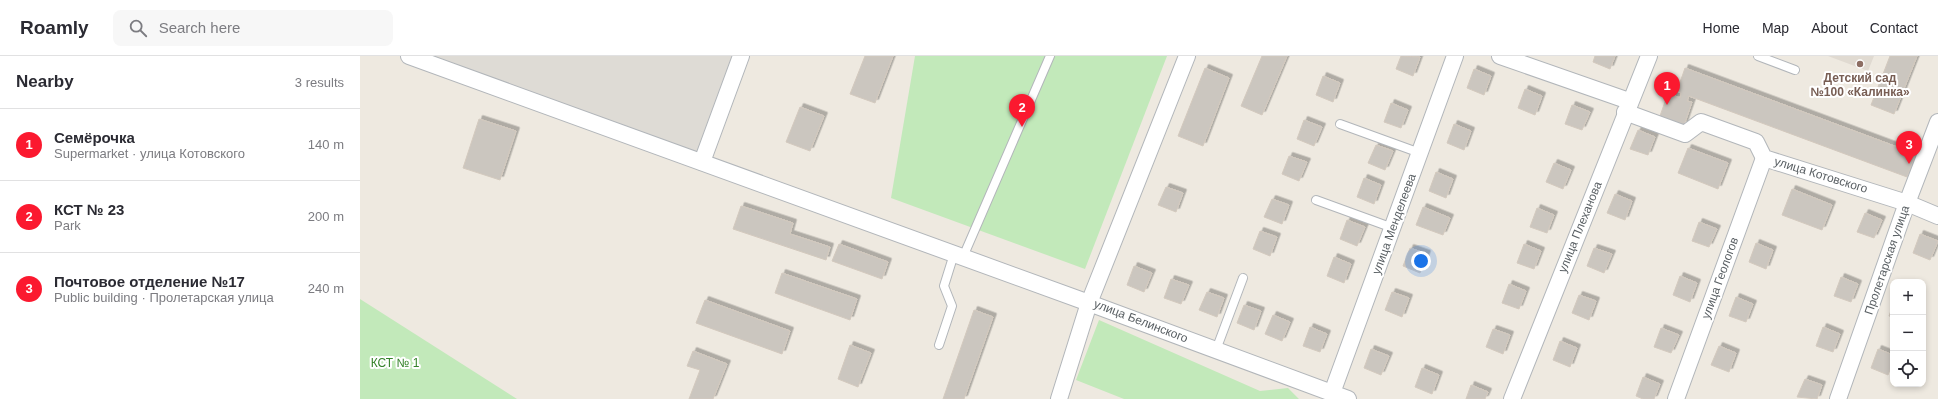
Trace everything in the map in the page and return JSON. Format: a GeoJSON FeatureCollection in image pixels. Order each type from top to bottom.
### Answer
{"type":"FeatureCollection","features":[{"type":"Feature","properties":{"kind":"street"},"geometry":{"type":"LineString","coordinates":[[409,56],[1089,303],[1060,399]]}},
{"type":"Feature","properties":{"kind":"street"},"geometry":{"type":"LineString","coordinates":[[702,162],[741,56]]}},
{"type":"Feature","properties":{"kind":"street","name":"улица Белинского"},"geometry":{"type":"LineString","coordinates":[[1187,56],[1089,303],[1348,399]]}},
{"type":"Feature","properties":{"kind":"street","name":"улица Менделеева"},"geometry":{"type":"LineString","coordinates":[[1332,393],[1455,56]]}},
{"type":"Feature","properties":{"kind":"street","name":"улица Котовского"},"geometry":{"type":"LineString","coordinates":[[1500,56],[1627,107],[1685,134],[1701,122],[1719,127],[1756,142],[1764,158],[1907,203],[1938,216]]}},
{"type":"Feature","properties":{"kind":"street","name":"улица Плеханова"},"geometry":{"type":"LineString","coordinates":[[1512,399],[1627,107],[1649,56]]}},
{"type":"Feature","properties":{"kind":"street","name":"Пролетарская улица"},"geometry":{"type":"LineString","coordinates":[[1838,399],[1907,203],[1938,122]]}},
{"type":"Feature","properties":{"kind":"street","name":"улица Геологов"},"geometry":{"type":"LineString","coordinates":[[1676,399],[1764,158]]}},
{"type":"Feature","properties":{"kind":"lane"},"geometry":{"type":"LineString","coordinates":[[939,345],[952,306],[944,286],[1050,56]]}},
{"type":"Feature","properties":{"kind":"lane"},"geometry":{"type":"LineString","coordinates":[[1758,56],[1795,70]]}},
{"type":"Feature","properties":{"kind":"lane"},"geometry":{"type":"LineString","coordinates":[[1340,124],[1420,153]]}},
{"type":"Feature","properties":{"kind":"lane"},"geometry":{"type":"LineString","coordinates":[[1316,200],[1393,228]]}},
{"type":"Feature","properties":{"kind":"lane"},"geometry":{"type":"LineString","coordinates":[[1216,350],[1242,278]]}},
{"type":"Feature","properties":{"kind":"shaded area"},"geometry":{"type":"Polygon","coordinates":[[[425,56],[732,56],[696,156],[425,56]]]}},
{"type":"Feature","properties":{"kind":"shaded area","name":"Детский сад №100 «Калинка»"},"geometry":{"type":"Polygon","coordinates":[[[1828,56],[1874,56],[1868,71],[1828,56]]]}},
{"type":"Feature","properties":{"kind":"green space"},"geometry":{"type":"Polygon","coordinates":[[[915,56],[1167,56],[1085,269],[891,198],[915,56]]]}},
{"type":"Feature","properties":{"kind":"green space","name":"КСТ № 1"},"geometry":{"type":"Polygon","coordinates":[[[360,299],[517,399],[360,399],[360,299]]]}},
{"type":"Feature","properties":{"kind":"green space"},"geometry":{"type":"Polygon","coordinates":[[[1099,320],[1260,391],[1288,388],[1299,399],[1124,399],[1076,380],[1099,320]]]}},
{"type":"Feature","properties":{"kind":"building"},"geometry":{"type":"Polygon","coordinates":[[[865,56],[893,56],[875,103],[850,94],[865,56]]]}},
{"type":"Feature","properties":{"kind":"building"},"geometry":{"type":"Polygon","coordinates":[[[1262,56],[1287,56],[1262,115],[1241,106],[1262,56]]]}},
{"type":"Feature","properties":{"kind":"building"},"geometry":{"type":"Polygon","coordinates":[[[1401,56],[1420,57],[1413,76],[1396,69],[1401,56]]]}},
{"type":"Feature","properties":{"kind":"building"},"geometry":{"type":"Polygon","coordinates":[[[1595,56],[1615,56],[1610,69],[1593,62],[1595,56]]]}},
{"type":"Feature","properties":{"kind":"building"},"geometry":{"type":"Polygon","coordinates":[[[1890,56],[1917,56],[1894,114],[1871,105],[1890,56]]]}},
{"type":"Feature","properties":{"kind":"building"},"geometry":{"type":"Polygon","coordinates":[[[1205,68],[1229,78],[1203,146],[1178,136],[1205,68]]]}},
{"type":"Feature","properties":{"kind":"building"},"geometry":{"type":"Polygon","coordinates":[[[1685,68],[1916,154],[1907,177],[1689,96],[1687,101],[1692,102],[1684,125],[1660,116],[1668,93],[1680,98],[1681,93],[1677,91],[1685,68]]]}},
{"type":"Feature","properties":{"kind":"building"},"geometry":{"type":"Polygon","coordinates":[[[1474,69],[1491,76],[1484,95],[1467,88],[1474,69]]]}},
{"type":"Feature","properties":{"kind":"building"},"geometry":{"type":"Polygon","coordinates":[[[1323,76],[1340,83],[1333,102],[1316,95],[1323,76]]]}},
{"type":"Feature","properties":{"kind":"building"},"geometry":{"type":"Polygon","coordinates":[[[1525,89],[1542,96],[1535,115],[1518,108],[1525,89]]]}},
{"type":"Feature","properties":{"kind":"building"},"geometry":{"type":"Polygon","coordinates":[[[1391,103],[1408,110],[1401,128],[1384,122],[1391,103]]]}},
{"type":"Feature","properties":{"kind":"building"},"geometry":{"type":"Polygon","coordinates":[[[1572,105],[1590,112],[1582,130],[1565,124],[1572,105]]]}},
{"type":"Feature","properties":{"kind":"building"},"geometry":{"type":"Polygon","coordinates":[[[800,107],[824,116],[810,151],[786,142],[800,107]]]}},
{"type":"Feature","properties":{"kind":"building"},"geometry":{"type":"Polygon","coordinates":[[[479,119],[516,131],[500,180],[463,168],[479,119]]]}},
{"type":"Feature","properties":{"kind":"building"},"geometry":{"type":"Polygon","coordinates":[[[1304,120],[1322,127],[1314,146],[1297,139],[1304,120]]]}},
{"type":"Feature","properties":{"kind":"building"},"geometry":{"type":"Polygon","coordinates":[[[1454,124],[1471,131],[1464,150],[1447,143],[1454,124]]]}},
{"type":"Feature","properties":{"kind":"building"},"geometry":{"type":"Polygon","coordinates":[[[1638,130],[1655,137],[1648,155],[1630,149],[1638,130]]]}},
{"type":"Feature","properties":{"kind":"building"},"geometry":{"type":"Polygon","coordinates":[[[1376,145],[1393,151],[1385,170],[1368,163],[1376,145]]]}},
{"type":"Feature","properties":{"kind":"building"},"geometry":{"type":"Polygon","coordinates":[[[1688,148],[1728,163],[1718,189],[1678,173],[1688,148]]]}},
{"type":"Feature","properties":{"kind":"building"},"geometry":{"type":"Polygon","coordinates":[[[1289,156],[1307,162],[1299,181],[1282,174],[1289,156]]]}},
{"type":"Feature","properties":{"kind":"building"},"geometry":{"type":"Polygon","coordinates":[[[1554,163],[1571,170],[1563,189],[1546,182],[1554,163]]]}},
{"type":"Feature","properties":{"kind":"building"},"geometry":{"type":"Polygon","coordinates":[[[1436,172],[1453,179],[1446,198],[1429,191],[1436,172]]]}},
{"type":"Feature","properties":{"kind":"building"},"geometry":{"type":"Polygon","coordinates":[[[1364,178],[1381,185],[1374,204],[1357,197],[1364,178]]]}},
{"type":"Feature","properties":{"kind":"building"},"geometry":{"type":"Polygon","coordinates":[[[1166,187],[1183,193],[1176,212],[1158,205],[1166,187]]]}},
{"type":"Feature","properties":{"kind":"building"},"geometry":{"type":"Polygon","coordinates":[[[1792,189],[1832,205],[1822,230],[1782,215],[1792,189]]]}},
{"type":"Feature","properties":{"kind":"building"},"geometry":{"type":"Polygon","coordinates":[[[1615,194],[1632,201],[1625,220],[1607,213],[1615,194]]]}},
{"type":"Feature","properties":{"kind":"building"},"geometry":{"type":"Polygon","coordinates":[[[1272,199],[1289,205],[1282,224],[1264,217],[1272,199]]]}},
{"type":"Feature","properties":{"kind":"building"},"geometry":{"type":"Polygon","coordinates":[[[741,206],[793,223],[790,234],[830,247],[826,260],[733,229],[741,206]]]}},
{"type":"Feature","properties":{"kind":"building"},"geometry":{"type":"Polygon","coordinates":[[[1423,207],[1450,218],[1443,235],[1416,225],[1423,207]]]}},
{"type":"Feature","properties":{"kind":"building"},"geometry":{"type":"Polygon","coordinates":[[[1537,208],[1554,215],[1547,233],[1530,227],[1537,208]]]}},
{"type":"Feature","properties":{"kind":"building"},"geometry":{"type":"Polygon","coordinates":[[[1865,213],[1882,220],[1874,238],[1857,232],[1865,213]]]}},
{"type":"Feature","properties":{"kind":"building"},"geometry":{"type":"Polygon","coordinates":[[[1347,220],[1365,227],[1357,246],[1340,239],[1347,220]]]}},
{"type":"Feature","properties":{"kind":"building"},"geometry":{"type":"Polygon","coordinates":[[[1699,222],[1717,229],[1709,247],[1692,241],[1699,222]]]}},
{"type":"Feature","properties":{"kind":"building"},"geometry":{"type":"Polygon","coordinates":[[[1260,231],[1277,237],[1270,256],[1253,249],[1260,231]]]}},
{"type":"Feature","properties":{"kind":"building"},"geometry":{"type":"Polygon","coordinates":[[[1920,234],[1938,241],[1930,260],[1913,253],[1920,234]]]}},
{"type":"Feature","properties":{"kind":"building"},"geometry":{"type":"Polygon","coordinates":[[[1756,243],[1773,250],[1766,269],[1749,262],[1756,243]]]}},
{"type":"Feature","properties":{"kind":"building"},"geometry":{"type":"Polygon","coordinates":[[[839,244],[888,262],[882,279],[832,261],[839,244]]]}},
{"type":"Feature","properties":{"kind":"building"},"geometry":{"type":"Polygon","coordinates":[[[1524,244],[1541,251],[1534,269],[1517,263],[1524,244]]]}},
{"type":"Feature","properties":{"kind":"building"},"geometry":{"type":"Polygon","coordinates":[[[1410,248],[1427,254],[1420,273],[1403,266],[1410,248]]]}},
{"type":"Feature","properties":{"kind":"building"},"geometry":{"type":"Polygon","coordinates":[[[1594,248],[1612,254],[1604,273],[1587,266],[1594,248]]]}},
{"type":"Feature","properties":{"kind":"building"},"geometry":{"type":"Polygon","coordinates":[[[1334,257],[1351,264],[1344,283],[1327,276],[1334,257]]]}},
{"type":"Feature","properties":{"kind":"building"},"geometry":{"type":"Polygon","coordinates":[[[1134,266],[1152,273],[1144,292],[1127,285],[1134,266]]]}},
{"type":"Feature","properties":{"kind":"building"},"geometry":{"type":"Polygon","coordinates":[[[782,273],[857,299],[850,320],[775,293],[782,273]]]}},
{"type":"Feature","properties":{"kind":"building"},"geometry":{"type":"Polygon","coordinates":[[[1680,276],[1697,283],[1690,302],[1673,295],[1680,276]]]}},
{"type":"Feature","properties":{"kind":"building"},"geometry":{"type":"Polygon","coordinates":[[[1841,277],[1858,284],[1851,302],[1834,296],[1841,277]]]}},
{"type":"Feature","properties":{"kind":"building"},"geometry":{"type":"Polygon","coordinates":[[[1171,279],[1189,285],[1181,304],[1164,298],[1171,279]]]}},
{"type":"Feature","properties":{"kind":"building"},"geometry":{"type":"Polygon","coordinates":[[[1509,284],[1526,291],[1519,309],[1502,303],[1509,284]]]}},
{"type":"Feature","properties":{"kind":"building"},"geometry":{"type":"Polygon","coordinates":[[[1207,292],[1224,298],[1217,317],[1199,310],[1207,292]]]}},
{"type":"Feature","properties":{"kind":"building"},"geometry":{"type":"Polygon","coordinates":[[[1392,292],[1409,298],[1402,317],[1385,310],[1392,292]]]}},
{"type":"Feature","properties":{"kind":"building"},"geometry":{"type":"Polygon","coordinates":[[[1579,295],[1596,301],[1589,320],[1572,313],[1579,295]]]}},
{"type":"Feature","properties":{"kind":"building"},"geometry":{"type":"Polygon","coordinates":[[[1736,297],[1753,304],[1746,322],[1729,316],[1736,297]]]}},
{"type":"Feature","properties":{"kind":"building"},"geometry":{"type":"Polygon","coordinates":[[[705,300],[790,331],[782,354],[696,323],[705,300]]]}},
{"type":"Feature","properties":{"kind":"building"},"geometry":{"type":"Polygon","coordinates":[[[1244,305],[1261,311],[1254,330],[1237,323],[1244,305]]]}},
{"type":"Feature","properties":{"kind":"building"},"geometry":{"type":"Polygon","coordinates":[[[974,310],[993,317],[964,399],[943,399],[974,310]]]}},
{"type":"Feature","properties":{"kind":"building"},"geometry":{"type":"Polygon","coordinates":[[[1273,315],[1290,322],[1282,341],[1265,334],[1273,315]]]}},
{"type":"Feature","properties":{"kind":"building"},"geometry":{"type":"Polygon","coordinates":[[[1310,327],[1327,334],[1320,352],[1303,346],[1310,327]]]}},
{"type":"Feature","properties":{"kind":"building"},"geometry":{"type":"Polygon","coordinates":[[[1823,327],[1840,334],[1833,352],[1816,346],[1823,327]]]}},
{"type":"Feature","properties":{"kind":"building"},"geometry":{"type":"Polygon","coordinates":[[[1661,328],[1679,335],[1671,353],[1654,347],[1661,328]]]}},
{"type":"Feature","properties":{"kind":"building"},"geometry":{"type":"Polygon","coordinates":[[[1493,329],[1510,335],[1503,354],[1486,347],[1493,329]]]}},
{"type":"Feature","properties":{"kind":"building"},"geometry":{"type":"Polygon","coordinates":[[[1560,341],[1577,348],[1570,367],[1553,360],[1560,341]]]}},
{"type":"Feature","properties":{"kind":"building"},"geometry":{"type":"Polygon","coordinates":[[[850,345],[871,353],[858,387],[838,379],[850,345]]]}},
{"type":"Feature","properties":{"kind":"building"},"geometry":{"type":"Polygon","coordinates":[[[1719,346],[1736,353],[1729,372],[1711,365],[1719,346]]]}},
{"type":"Feature","properties":{"kind":"building"},"geometry":{"type":"Polygon","coordinates":[[[1371,349],[1389,356],[1381,375],[1364,368],[1371,349]]]}},
{"type":"Feature","properties":{"kind":"building"},"geometry":{"type":"Polygon","coordinates":[[[1878,349],[1890,354],[1890,370],[1888,375],[1871,368],[1878,349]]]}},
{"type":"Feature","properties":{"kind":"building"},"geometry":{"type":"Polygon","coordinates":[[[693,351],[727,364],[713,399],[689,399],[700,370],[687,366],[693,351]]]}},
{"type":"Feature","properties":{"kind":"building"},"geometry":{"type":"Polygon","coordinates":[[[1422,368],[1439,375],[1432,394],[1415,387],[1422,368]]]}},
{"type":"Feature","properties":{"kind":"building"},"geometry":{"type":"Polygon","coordinates":[[[1643,377],[1660,384],[1654,399],[1643,399],[1636,396],[1643,377]]]}},
{"type":"Feature","properties":{"kind":"building"},"geometry":{"type":"Polygon","coordinates":[[[1805,379],[1822,385],[1817,399],[1797,397],[1805,379]]]}},
{"type":"Feature","properties":{"kind":"building"},"geometry":{"type":"Polygon","coordinates":[[[1471,385],[1488,392],[1485,399],[1466,399],[1471,385]]]}},
{"type":"Feature","properties":{"kind":"place","name":"Детский сад №100 «Калинка»"},"geometry":{"type":"Point","coordinates":[1860,64]}},
{"type":"Feature","properties":{"kind":"place","name":"Семёрочка"},"geometry":{"type":"Point","coordinates":[1667,105]}},
{"type":"Feature","properties":{"kind":"place","name":"КСТ № 23"},"geometry":{"type":"Point","coordinates":[1022,127]}},
{"type":"Feature","properties":{"kind":"place","name":"Почтовое отделение №17"},"geometry":{"type":"Point","coordinates":[1909,164]}}]}
